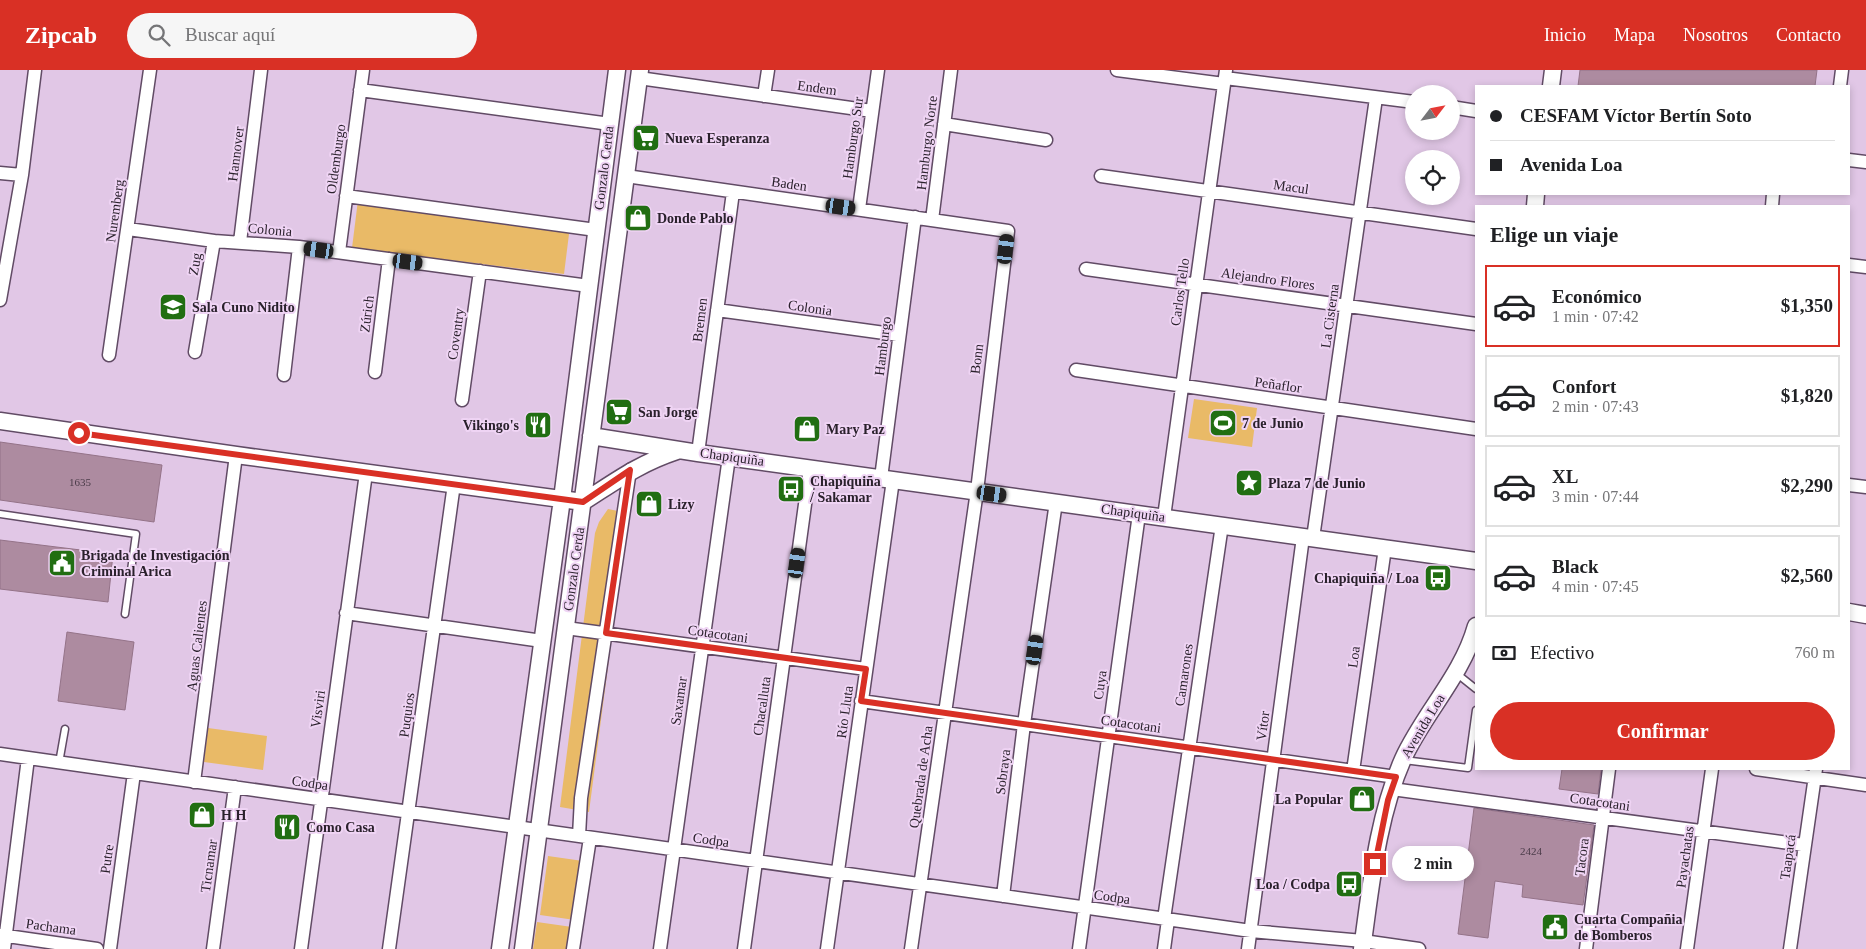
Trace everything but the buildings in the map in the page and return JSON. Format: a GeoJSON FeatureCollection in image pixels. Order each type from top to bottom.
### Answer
{"type":"FeatureCollection","features":[{"type":"Feature","properties":{"kind":"street"},"geometry":{"type":"LineString","coordinates":[[0,300],[22,175],[35,70]]}},
{"type":"Feature","properties":{"kind":"street","name":"Nuremberg"},"geometry":{"type":"LineString","coordinates":[[110,355],[150,70]]}},
{"type":"Feature","properties":{"kind":"street","name":"Hannover"},"geometry":{"type":"LineString","coordinates":[[240,242],[261,70]]}},
{"type":"Feature","properties":{"kind":"street","name":"Oldemburgo"},"geometry":{"type":"LineString","coordinates":[[339,252],[363,70]]}},
{"type":"Feature","properties":{"kind":"street","name":"Gonzalo Cerda"},"geometry":{"type":"LineString","coordinates":[[500,949],[562,498],[617,70]]}},
{"type":"Feature","properties":{"kind":"street"},"geometry":{"type":"LineString","coordinates":[[764,96],[768,70]]}},
{"type":"Feature","properties":{"kind":"street","name":"Hamburgo Sur"},"geometry":{"type":"LineString","coordinates":[[858,209],[878,70]]}},
{"type":"Feature","properties":{"kind":"street","name":"Hamburgo Norte"},"geometry":{"type":"LineString","coordinates":[[932,220],[951,70]]}},
{"type":"Feature","properties":{"kind":"street"},"geometry":{"type":"LineString","coordinates":[[1117,70],[1225,77],[1405,101]]}},
{"type":"Feature","properties":{"kind":"street"},"geometry":{"type":"LineString","coordinates":[[1551,85],[1553,70]]}},
{"type":"Feature","properties":{"kind":"street"},"geometry":{"type":"LineString","coordinates":[[1840,85],[1842,70]]}},
{"type":"Feature","properties":{"kind":"street","name":"Gonzalo Cerda"},"geometry":{"type":"LineString","coordinates":[[523,949],[640,74]]}},
{"type":"Feature","properties":{"kind":"street","name":"Endem"},"geometry":{"type":"LineString","coordinates":[[640,74],[764,96],[872,111]]}},
{"type":"Feature","properties":{"kind":"street","name":"Carlos Tello"},"geometry":{"type":"LineString","coordinates":[[1164,517],[1225,77]]}},
{"type":"Feature","properties":{"kind":"street"},"geometry":{"type":"LineString","coordinates":[[360,90],[610,124]]}},
{"type":"Feature","properties":{"kind":"street","name":"La Cisterna"},"geometry":{"type":"LineString","coordinates":[[1308,537],[1332,408],[1376,98]]}},
{"type":"Feature","properties":{"kind":"street"},"geometry":{"type":"LineString","coordinates":[[1460,108],[1475,111]]}},
{"type":"Feature","properties":{"kind":"street"},"geometry":{"type":"LineString","coordinates":[[944,124],[1046,140]]}},
{"type":"Feature","properties":{"kind":"street"},"geometry":{"type":"LineString","coordinates":[[1850,160],[1866,162]]}},
{"type":"Feature","properties":{"kind":"street"},"geometry":{"type":"LineString","coordinates":[[0,173],[22,175]]}},
{"type":"Feature","properties":{"kind":"street","name":"Baden"},"geometry":{"type":"LineString","coordinates":[[626,176],[1008,231]]}},
{"type":"Feature","properties":{"kind":"street","name":"Macul"},"geometry":{"type":"LineString","coordinates":[[1101,176],[1475,228]]}},
{"type":"Feature","properties":{"kind":"street","name":"Bremen"},"geometry":{"type":"LineString","coordinates":[[698,453],[733,192]]}},
{"type":"Feature","properties":{"kind":"street"},"geometry":{"type":"LineString","coordinates":[[346,196],[596,230]]}},
{"type":"Feature","properties":{"kind":"street","name":"Hamburgo"},"geometry":{"type":"LineString","coordinates":[[887,479],[899,335],[915,217]]}},
{"type":"Feature","properties":{"kind":"street","name":"Colonia"},"geometry":{"type":"LineString","coordinates":[[128,229],[214,241],[300,247],[589,286]]}},
{"type":"Feature","properties":{"kind":"street","name":"Bonn"},"geometry":{"type":"LineString","coordinates":[[977,491],[1008,231]]}},
{"type":"Feature","properties":{"kind":"street","name":"Zug"},"geometry":{"type":"LineString","coordinates":[[195,352],[214,241]]}},
{"type":"Feature","properties":{"kind":"street"},"geometry":{"type":"LineString","coordinates":[[284,375],[300,247]]}},
{"type":"Feature","properties":{"kind":"street","name":"Zúrich"},"geometry":{"type":"LineString","coordinates":[[374,372],[389,259]]}},
{"type":"Feature","properties":{"kind":"street"},"geometry":{"type":"LineString","coordinates":[[1850,265],[1866,267]]}},
{"type":"Feature","properties":{"kind":"street","name":"Alejandro Flores"},"geometry":{"type":"LineString","coordinates":[[1086,269],[1475,324]]}},
{"type":"Feature","properties":{"kind":"street","name":"Coventry"},"geometry":{"type":"LineString","coordinates":[[462,400],[480,271]]}},
{"type":"Feature","properties":{"kind":"street","name":"Colonia"},"geometry":{"type":"LineString","coordinates":[[717,310],[899,335]]}},
{"type":"Feature","properties":{"kind":"street","name":"Peñaflor"},"geometry":{"type":"LineString","coordinates":[[1076,370],[1475,429]]}},
{"type":"Feature","properties":{"kind":"street"},"geometry":{"type":"LineString","coordinates":[[0,422],[583,502]]}},
{"type":"Feature","properties":{"kind":"street"},"geometry":{"type":"LineString","coordinates":[[591,436],[679,450]]}},
{"type":"Feature","properties":{"kind":"street","name":"Chapiquiña"},"geometry":{"type":"LineString","coordinates":[[583,502],[630,470],[649,460],[679,450],[1475,561]]}},
{"type":"Feature","properties":{"kind":"street","name":"Aguas Calientes"},"geometry":{"type":"LineString","coordinates":[[194,782],[236,455]]}},
{"type":"Feature","properties":{"kind":"street","name":"Saxamar"},"geometry":{"type":"LineString","coordinates":[[660,949],[728,457]]}},
{"type":"Feature","properties":{"kind":"street","name":"Chacalluta"},"geometry":{"type":"LineString","coordinates":[[744,949],[810,468]]}},
{"type":"Feature","properties":{"kind":"street"},"geometry":{"type":"LineString","coordinates":[[573,949],[584,837],[581,798],[630,470]]}},
{"type":"Feature","properties":{"kind":"street","name":"Visviri"},"geometry":{"type":"LineString","coordinates":[[301,949],[366,473]]}},
{"type":"Feature","properties":{"kind":"street","name":"Río Lluta"},"geometry":{"type":"LineString","coordinates":[[827,949],[866,669],[887,479]]}},
{"type":"Feature","properties":{"kind":"street","name":"Puquios"},"geometry":{"type":"LineString","coordinates":[[390,949],[454,484]]}},
{"type":"Feature","properties":{"kind":"street"},"geometry":{"type":"LineString","coordinates":[[1850,485],[1866,487]]}},
{"type":"Feature","properties":{"kind":"street","name":"Quebrada de Acha"},"geometry":{"type":"LineString","coordinates":[[911,949],[977,491]]}},
{"type":"Feature","properties":{"kind":"street","name":"Sobraya"},"geometry":{"type":"LineString","coordinates":[[1003,896],[1024,724],[1056,502]]}},
{"type":"Feature","properties":{"kind":"street","name":"Cuya"},"geometry":{"type":"LineString","coordinates":[[1079,949],[1139,514]]}},
{"type":"Feature","properties":{"kind":"street","name":"Camarones"},"geometry":{"type":"LineString","coordinates":[[1164,949],[1166,919],[1189,748],[1222,525]]}},
{"type":"Feature","properties":{"kind":"street","name":"Vítor"},"geometry":{"type":"LineString","coordinates":[[1248,949],[1273,760],[1308,537]]}},
{"type":"Feature","properties":{"kind":"street","name":"Loa"},"geometry":{"type":"LineString","coordinates":[[1353,771],[1385,548]]}},
{"type":"Feature","properties":{"kind":"street"},"geometry":{"type":"LineString","coordinates":[[1850,612],[1866,615]]}},
{"type":"Feature","properties":{"kind":"street"},"geometry":{"type":"LineString","coordinates":[[346,613],[542,641]]}},
{"type":"Feature","properties":{"kind":"street","name":"Cotacotani"},"geometry":{"type":"LineString","coordinates":[[566,628],[866,669]]}},
{"type":"Feature","properties":{"kind":"street","name":"Avenida Loa"},"geometry":{"type":"LineString","coordinates":[[1362,945],[1378,848],[1394,783],[1403,759],[1418,730],[1456,673],[1468,649],[1475,629]]}},
{"type":"Feature","properties":{"kind":"street","name":"Cotacotani"},"geometry":{"type":"LineString","coordinates":[[861,701],[1353,771],[1394,783],[1602,818],[1804,845]]}},
{"type":"Feature","properties":{"kind":"street","name":"Codpa"},"geometry":{"type":"LineString","coordinates":[[0,754],[1251,932],[1362,945],[1419,949]]}},
{"type":"Feature","properties":{"kind":"street"},"geometry":{"type":"LineString","coordinates":[[3,940],[28,758]]}},
{"type":"Feature","properties":{"kind":"street","name":"Tacora"},"geometry":{"type":"LineString","coordinates":[[1586,949],[1610,770]]}},
{"type":"Feature","properties":{"kind":"street","name":"Payachatas"},"geometry":{"type":"LineString","coordinates":[[1687,949],[1712,770]]}},
{"type":"Feature","properties":{"kind":"street"},"geometry":{"type":"LineString","coordinates":[[1771,770],[1815,773],[1866,785]]}},
{"type":"Feature","properties":{"kind":"street","name":"Putre"},"geometry":{"type":"LineString","coordinates":[[110,949],[134,773]]}},
{"type":"Feature","properties":{"kind":"street","name":"Taapacá"},"geometry":{"type":"LineString","coordinates":[[1790,949],[1815,773]]}},
{"type":"Feature","properties":{"kind":"street","name":"Ticnamar"},"geometry":{"type":"LineString","coordinates":[[213,949],[235,787]]}},
{"type":"Feature","properties":{"kind":"street","name":"Pachama"},"geometry":{"type":"LineString","coordinates":[[3,940],[97,949]]}},
{"type":"Feature","properties":{"kind":"lane"},"geometry":{"type":"LineString","coordinates":[[0,514],[136,534],[125,614]]}},
{"type":"Feature","properties":{"kind":"lane"},"geometry":{"type":"LineString","coordinates":[[1456,673],[1475,688]]}},
{"type":"Feature","properties":{"kind":"lane"},"geometry":{"type":"LineString","coordinates":[[1403,759],[1468,768],[1475,717]]}},
{"type":"Feature","properties":{"kind":"lane"},"geometry":{"type":"LineString","coordinates":[[59,762],[64,729]]}},
{"type":"Feature","properties":{"kind":"shaded area"},"geometry":{"type":"Polygon","coordinates":[[[358,200],[570,226],[564,274],[352,248],[358,200]]]}},
{"type":"Feature","properties":{"kind":"shaded area","name":"7 de Junio"},"geometry":{"type":"Polygon","coordinates":[[[1194,399],[1257,408],[1252,447],[1188,438],[1194,399]]]}},
{"type":"Feature","properties":{"kind":"shaded area"},"geometry":{"type":"Polygon","coordinates":[[[608,509],[628,513],[589,812],[560,807],[595,533],[599,522],[608,509]]]}},
{"type":"Feature","properties":{"kind":"shaded area"},"geometry":{"type":"Polygon","coordinates":[[[208,728],[267,736],[263,770],[204,762],[208,728]]]}},
{"type":"Feature","properties":{"kind":"shaded area"},"geometry":{"type":"Polygon","coordinates":[[[548,856],[583,861],[575,920],[540,915],[548,856]]]}},
{"type":"Feature","properties":{"kind":"shaded area"},"geometry":{"type":"Polygon","coordinates":[[[537,922],[572,927],[569,949],[533,949],[537,922]]]}},
{"type":"Feature","properties":{"kind":"place","name":"Nueva Esperanza"},"geometry":{"type":"Point","coordinates":[646,138]}},
{"type":"Feature","properties":{"kind":"place","name":"Donde Pablo"},"geometry":{"type":"Point","coordinates":[638,218]}},
{"type":"Feature","properties":{"kind":"place","name":"Sala Cuno Nidito"},"geometry":{"type":"Point","coordinates":[173,307]}},
{"type":"Feature","properties":{"kind":"place","name":"San Jorge"},"geometry":{"type":"Point","coordinates":[619,412]}},
{"type":"Feature","properties":{"kind":"place","name":"7 de Junio"},"geometry":{"type":"Point","coordinates":[1223,423]}},
{"type":"Feature","properties":{"kind":"place","name":"Vikingo's"},"geometry":{"type":"Point","coordinates":[538,425]}},
{"type":"Feature","properties":{"kind":"place","name":"Mary Paz"},"geometry":{"type":"Point","coordinates":[807,429]}},
{"type":"Feature","properties":{"kind":"place","name":"Plaza 7 de Junio"},"geometry":{"type":"Point","coordinates":[1249,483]}},
{"type":"Feature","properties":{"kind":"place","name":"Chapiquiña / Sakamar"},"geometry":{"type":"Point","coordinates":[791,489]}},
{"type":"Feature","properties":{"kind":"place","name":"Lizy"},"geometry":{"type":"Point","coordinates":[649,504]}},
{"type":"Feature","properties":{"kind":"place","name":"Brigada de Investigación Criminal Arica"},"geometry":{"type":"Point","coordinates":[62,563]}},
{"type":"Feature","properties":{"kind":"place","name":"Chapiquiña / Loa"},"geometry":{"type":"Point","coordinates":[1438,578]}},
{"type":"Feature","properties":{"kind":"place","name":"La Popular"},"geometry":{"type":"Point","coordinates":[1362,799]}},
{"type":"Feature","properties":{"kind":"place","name":"H H"},"geometry":{"type":"Point","coordinates":[202,815]}},
{"type":"Feature","properties":{"kind":"place","name":"Como Casa"},"geometry":{"type":"Point","coordinates":[287,827]}},
{"type":"Feature","properties":{"kind":"place","name":"Loa / Codpa"},"geometry":{"type":"Point","coordinates":[1349,884]}},
{"type":"Feature","properties":{"kind":"place","name":"Cuarta Compañia de Bomberos"},"geometry":{"type":"Point","coordinates":[1555,927]}},
{"type":"Feature","properties":{"kind":"route"},"geometry":{"type":"LineString","coordinates":[[79,433],[583,502],[630,470],[606,633],[866,669],[861,701],[1396,777],[1388,800],[1375,864]]}}]}
